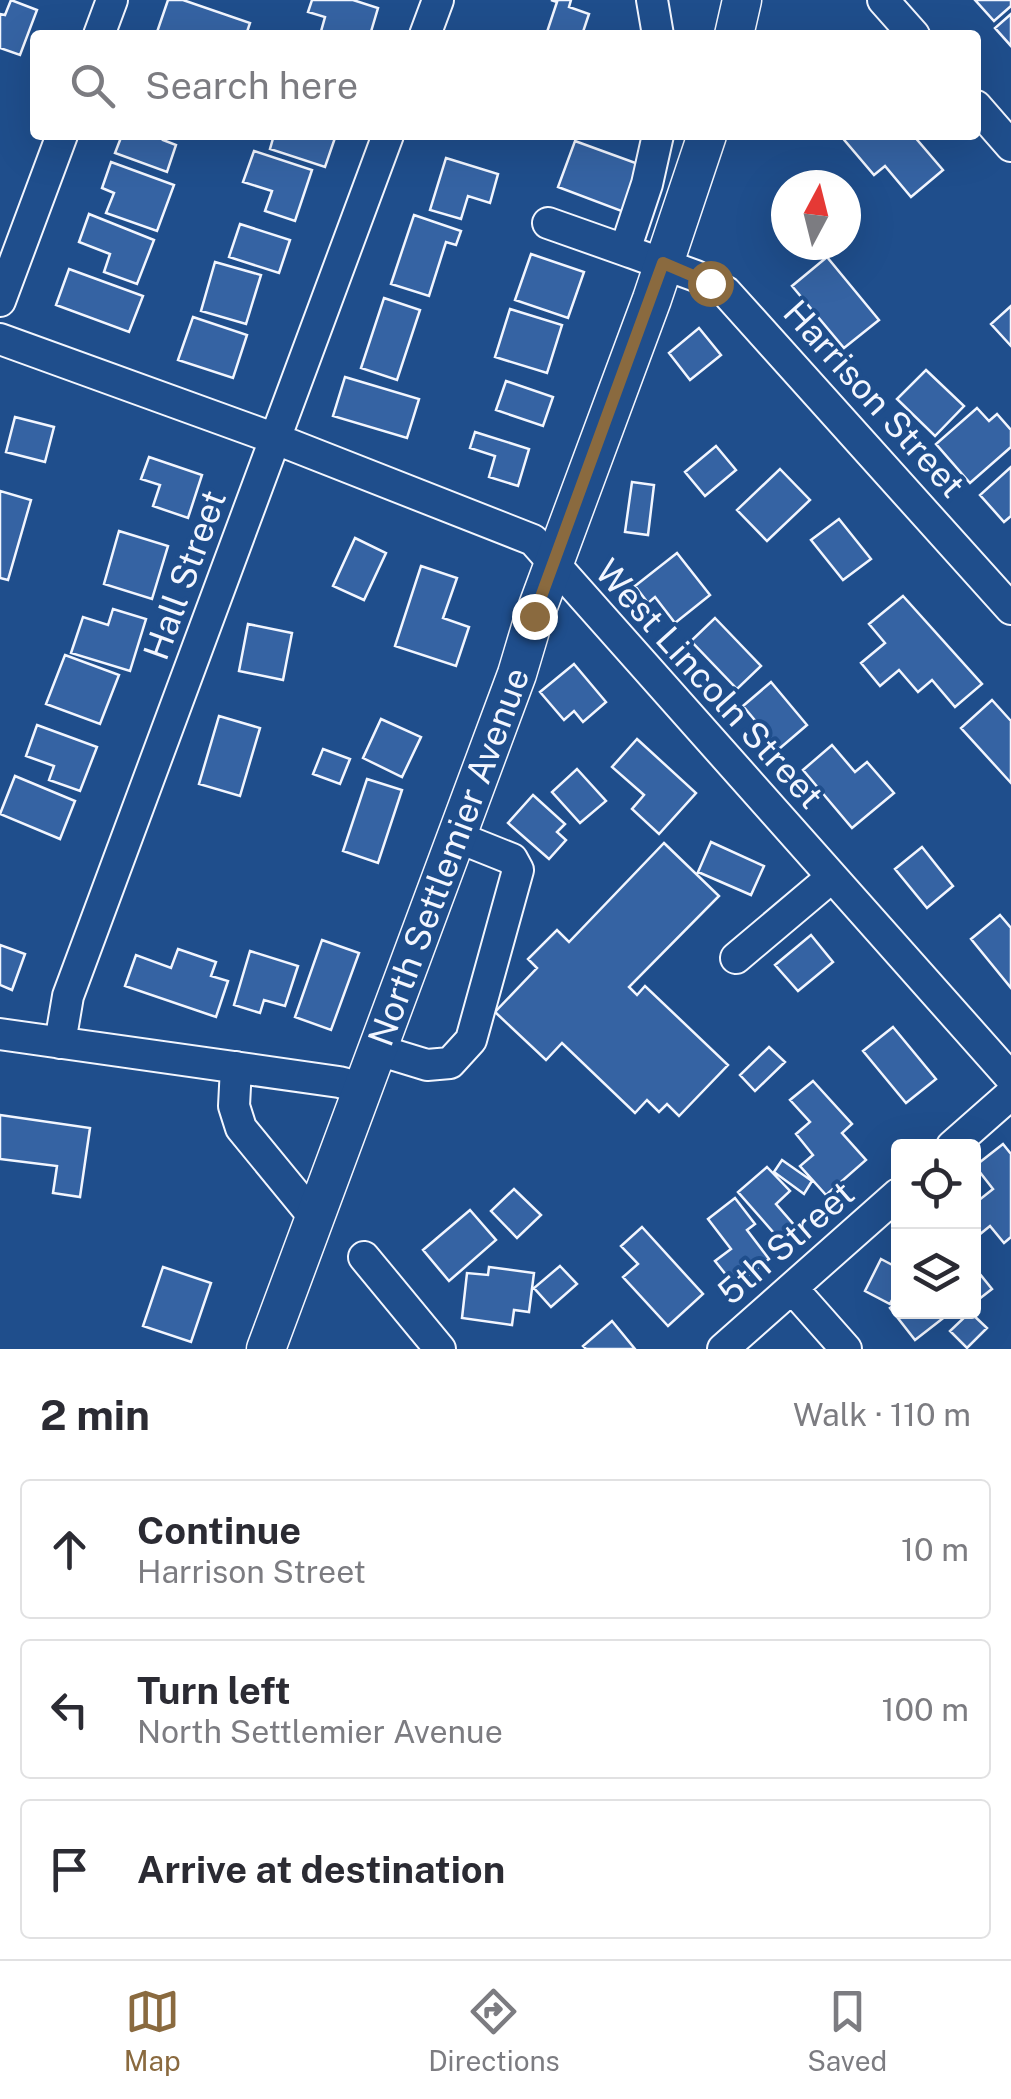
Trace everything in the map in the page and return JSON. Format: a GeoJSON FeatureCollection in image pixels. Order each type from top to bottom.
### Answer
{"type":"FeatureCollection","features":[{"type":"Feature","properties":{"kind":"main road"},"geometry":{"type":"LineString","coordinates":[[735,30],[742,0]]}},
{"type":"Feature","properties":{"kind":"main road","name":"North Settlemier Avenue"},"geometry":{"type":"LineString","coordinates":[[266,1349],[457,837],[553,565],[646,257],[704,140]]}},
{"type":"Feature","properties":{"kind":"street"},"geometry":{"type":"LineString","coordinates":[[101,30],[112,0]]}},
{"type":"Feature","properties":{"kind":"street"},"geometry":{"type":"LineString","coordinates":[[427,30],[438,0]]}},
{"type":"Feature","properties":{"kind":"street"},"geometry":{"type":"LineString","coordinates":[[652,0],[657,30]]}},
{"type":"Feature","properties":{"kind":"street"},"geometry":{"type":"LineString","coordinates":[[883,0],[910,30]]}},
{"type":"Feature","properties":{"kind":"street"},"geometry":{"type":"LineString","coordinates":[[981,112],[1011,146]]}},
{"type":"Feature","properties":{"kind":"street"},"geometry":{"type":"LineString","coordinates":[[0,302],[60,140]]}},
{"type":"Feature","properties":{"kind":"street","name":"Hall Street"},"geometry":{"type":"LineString","coordinates":[[60,1043],[68,996],[386,140]]}},
{"type":"Feature","properties":{"kind":"street"},"geometry":{"type":"LineString","coordinates":[[646,257],[627,244],[657,140]]}},
{"type":"Feature","properties":{"kind":"street","name":"Harrison Street"},"geometry":{"type":"LineString","coordinates":[[548,223],[646,257],[726,292],[1011,610]]}},
{"type":"Feature","properties":{"kind":"street","name":"West Lincoln Street"},"geometry":{"type":"LineString","coordinates":[[0,338],[526,535],[1011,1078]]}},
{"type":"Feature","properties":{"kind":"street"},"geometry":{"type":"LineString","coordinates":[[378,1050],[426,1065],[450,1063],[471,1040],[518,870],[512,859],[457,837]]}},
{"type":"Feature","properties":{"kind":"street"},"geometry":{"type":"LineString","coordinates":[[736,958],[832,877]]}},
{"type":"Feature","properties":{"kind":"street"},"geometry":{"type":"LineString","coordinates":[[0,1034],[364,1088]]}},
{"type":"Feature","properties":{"kind":"street"},"geometry":{"type":"LineString","coordinates":[[236,1067],[234,1106],[241,1128],[314,1217]]}},
{"type":"Feature","properties":{"kind":"street"},"geometry":{"type":"LineString","coordinates":[[960,1139],[1011,1094]]}},
{"type":"Feature","properties":{"kind":"street","name":"5th Street"},"geometry":{"type":"LineString","coordinates":[[723,1349],[891,1200]]}},
{"type":"Feature","properties":{"kind":"street"},"geometry":{"type":"LineString","coordinates":[[364,1257],[440,1349]]}},
{"type":"Feature","properties":{"kind":"street"},"geometry":{"type":"LineString","coordinates":[[792,1288],[846,1349]]}},
{"type":"Feature","properties":{"kind":"building"},"geometry":{"type":"Polygon","coordinates":[[[11,0],[37,10],[20,55],[0,48],[0,14],[5,15],[11,0]]]}},
{"type":"Feature","properties":{"kind":"building"},"geometry":{"type":"Polygon","coordinates":[[[168,0],[183,0],[250,23],[248,30],[158,30],[168,0]]]}},
{"type":"Feature","properties":{"kind":"building"},"geometry":{"type":"Polygon","coordinates":[[[312,0],[353,0],[378,8],[371,30],[321,30],[325,17],[308,12],[312,0]]]}},
{"type":"Feature","properties":{"kind":"building"},"geometry":{"type":"Polygon","coordinates":[[[551,0],[571,0],[569,7],[589,14],[584,30],[548,30],[557,2],[551,0]]]}},
{"type":"Feature","properties":{"kind":"building"},"geometry":{"type":"Polygon","coordinates":[[[975,0],[1011,0],[1011,6],[994,21],[975,0]]]}},
{"type":"Feature","properties":{"kind":"building"},"geometry":{"type":"Polygon","coordinates":[[[1011,14],[1011,46],[995,28],[1011,14]]]}},
{"type":"Feature","properties":{"kind":"building"},"geometry":{"type":"Polygon","coordinates":[[[120,140],[163,140],[176,145],[167,172],[115,153],[120,140]]]}},
{"type":"Feature","properties":{"kind":"building"},"geometry":{"type":"Polygon","coordinates":[[[273,140],[334,140],[325,167],[270,149],[273,140]]]}},
{"type":"Feature","properties":{"kind":"building"},"geometry":{"type":"Polygon","coordinates":[[[844,140],[917,140],[943,170],[911,197],[885,166],[874,175],[844,140]]]}},
{"type":"Feature","properties":{"kind":"building"},"geometry":{"type":"Polygon","coordinates":[[[575,141],[641,165],[624,212],[558,187],[575,141]]]}},
{"type":"Feature","properties":{"kind":"building"},"geometry":{"type":"Polygon","coordinates":[[[254,151],[312,170],[295,221],[265,211],[272,191],[243,182],[254,151]]]}},
{"type":"Feature","properties":{"kind":"building"},"geometry":{"type":"Polygon","coordinates":[[[446,158],[498,174],[490,203],[468,196],[461,219],[430,210],[446,158]]]}},
{"type":"Feature","properties":{"kind":"building"},"geometry":{"type":"Polygon","coordinates":[[[111,162],[174,185],[157,231],[106,213],[114,193],[102,188],[111,162]]]}},
{"type":"Feature","properties":{"kind":"building"},"geometry":{"type":"Polygon","coordinates":[[[89,214],[154,240],[137,284],[104,272],[110,254],[79,242],[89,214]]]}},
{"type":"Feature","properties":{"kind":"building"},"geometry":{"type":"Polygon","coordinates":[[[414,215],[461,231],[456,245],[446,242],[429,296],[391,284],[414,215]]]}},
{"type":"Feature","properties":{"kind":"building"},"geometry":{"type":"Polygon","coordinates":[[[240,224],[290,240],[279,273],[229,257],[240,224]]]}},
{"type":"Feature","properties":{"kind":"building"},"geometry":{"type":"Polygon","coordinates":[[[531,254],[584,272],[568,318],[515,300],[531,254]]]}},
{"type":"Feature","properties":{"kind":"building"},"geometry":{"type":"Polygon","coordinates":[[[823,260],[829,260],[879,320],[844,348],[792,286],[823,260]]]}},
{"type":"Feature","properties":{"kind":"building"},"geometry":{"type":"Polygon","coordinates":[[[215,262],[261,275],[246,324],[201,311],[215,262]]]}},
{"type":"Feature","properties":{"kind":"building"},"geometry":{"type":"Polygon","coordinates":[[[69,269],[143,296],[129,332],[56,305],[69,269]]]}},
{"type":"Feature","properties":{"kind":"building"},"geometry":{"type":"Polygon","coordinates":[[[384,298],[420,310],[397,380],[361,368],[384,298]]]}},
{"type":"Feature","properties":{"kind":"building"},"geometry":{"type":"Polygon","coordinates":[[[1011,306],[1011,346],[991,324],[1011,306]]]}},
{"type":"Feature","properties":{"kind":"building"},"geometry":{"type":"Polygon","coordinates":[[[510,309],[562,325],[547,373],[495,357],[510,309]]]}},
{"type":"Feature","properties":{"kind":"building"},"geometry":{"type":"Polygon","coordinates":[[[193,317],[247,335],[233,378],[178,360],[193,317]]]}},
{"type":"Feature","properties":{"kind":"building"},"geometry":{"type":"Polygon","coordinates":[[[699,328],[721,355],[690,380],[669,353],[699,328]]]}},
{"type":"Feature","properties":{"kind":"building"},"geometry":{"type":"Polygon","coordinates":[[[926,370],[964,406],[935,436],[897,399],[926,370]]]}},
{"type":"Feature","properties":{"kind":"building"},"geometry":{"type":"Polygon","coordinates":[[[345,377],[419,399],[407,438],[333,416],[345,377]]]}},
{"type":"Feature","properties":{"kind":"building"},"geometry":{"type":"Polygon","coordinates":[[[506,381],[553,397],[543,426],[496,410],[506,381]]]}},
{"type":"Feature","properties":{"kind":"building"},"geometry":{"type":"Polygon","coordinates":[[[977,408],[989,421],[997,414],[1011,430],[1011,447],[970,483],[936,444],[977,408]]]}},
{"type":"Feature","properties":{"kind":"building"},"geometry":{"type":"Polygon","coordinates":[[[15,417],[54,427],[45,462],[6,452],[15,417]]]}},
{"type":"Feature","properties":{"kind":"building"},"geometry":{"type":"Polygon","coordinates":[[[475,432],[529,449],[518,486],[489,477],[495,456],[470,448],[475,432]]]}},
{"type":"Feature","properties":{"kind":"building"},"geometry":{"type":"Polygon","coordinates":[[[716,446],[736,470],[705,496],[685,472],[716,446]]]}},
{"type":"Feature","properties":{"kind":"building"},"geometry":{"type":"Polygon","coordinates":[[[149,457],[202,475],[188,518],[153,506],[160,485],[141,479],[149,457]]]}},
{"type":"Feature","properties":{"kind":"building"},"geometry":{"type":"Polygon","coordinates":[[[1011,467],[1011,516],[1004,522],[980,495],[1011,467]]]}},
{"type":"Feature","properties":{"kind":"building"},"geometry":{"type":"Polygon","coordinates":[[[780,469],[810,500],[767,541],[737,510],[780,469]]]}},
{"type":"Feature","properties":{"kind":"building"},"geometry":{"type":"Polygon","coordinates":[[[632,482],[654,485],[648,535],[625,532],[632,482]]]}},
{"type":"Feature","properties":{"kind":"building"},"geometry":{"type":"Polygon","coordinates":[[[0,491],[31,500],[8,580],[0,578],[0,491]]]}},
{"type":"Feature","properties":{"kind":"building"},"geometry":{"type":"Polygon","coordinates":[[[839,519],[871,559],[843,580],[811,540],[839,519]]]}},
{"type":"Feature","properties":{"kind":"building"},"geometry":{"type":"Polygon","coordinates":[[[119,531],[168,546],[152,599],[104,584],[119,531]]]}},
{"type":"Feature","properties":{"kind":"building"},"geometry":{"type":"Polygon","coordinates":[[[355,538],[386,553],[364,600],[333,586],[355,538]]]}},
{"type":"Feature","properties":{"kind":"building"},"geometry":{"type":"Polygon","coordinates":[[[677,553],[710,595],[675,623],[655,597],[648,603],[635,586],[677,553]]]}},
{"type":"Feature","properties":{"kind":"building"},"geometry":{"type":"Polygon","coordinates":[[[421,566],[457,578],[443,618],[469,627],[456,666],[395,646],[421,566]]]}},
{"type":"Feature","properties":{"kind":"building"},"geometry":{"type":"Polygon","coordinates":[[[903,596],[982,684],[955,707],[932,680],[918,692],[899,670],[880,686],[861,663],[885,643],[869,624],[903,596]]]}},
{"type":"Feature","properties":{"kind":"building"},"geometry":{"type":"Polygon","coordinates":[[[113,609],[146,619],[130,671],[71,653],[83,617],[108,625],[113,609]]]}},
{"type":"Feature","properties":{"kind":"building"},"geometry":{"type":"Polygon","coordinates":[[[715,618],[761,666],[737,689],[691,641],[715,618]]]}},
{"type":"Feature","properties":{"kind":"building"},"geometry":{"type":"Polygon","coordinates":[[[248,624],[292,633],[283,680],[239,671],[248,624]]]}},
{"type":"Feature","properties":{"kind":"building"},"geometry":{"type":"Polygon","coordinates":[[[65,655],[119,675],[100,724],[46,704],[65,655]]]}},
{"type":"Feature","properties":{"kind":"building"},"geometry":{"type":"Polygon","coordinates":[[[574,664],[606,702],[583,722],[574,711],[564,720],[540,692],[574,664]]]}},
{"type":"Feature","properties":{"kind":"building"},"geometry":{"type":"Polygon","coordinates":[[[771,682],[807,725],[779,749],[743,706],[771,682]]]}},
{"type":"Feature","properties":{"kind":"building"},"geometry":{"type":"Polygon","coordinates":[[[992,700],[1011,721],[1011,783],[961,728],[992,700]]]}},
{"type":"Feature","properties":{"kind":"building"},"geometry":{"type":"Polygon","coordinates":[[[219,716],[260,728],[240,796],[199,784],[219,716]]]}},
{"type":"Feature","properties":{"kind":"building"},"geometry":{"type":"Polygon","coordinates":[[[381,719],[421,737],[402,777],[363,758],[381,719]]]}},
{"type":"Feature","properties":{"kind":"building"},"geometry":{"type":"Polygon","coordinates":[[[37,725],[97,747],[80,791],[49,780],[54,766],[26,756],[37,725]]]}},
{"type":"Feature","properties":{"kind":"building"},"geometry":{"type":"Polygon","coordinates":[[[637,739],[696,793],[659,834],[632,809],[644,795],[612,767],[637,739]]]}},
{"type":"Feature","properties":{"kind":"building"},"geometry":{"type":"Polygon","coordinates":[[[832,745],[855,772],[867,762],[894,793],[852,828],[803,770],[832,745]]]}},
{"type":"Feature","properties":{"kind":"building"},"geometry":{"type":"Polygon","coordinates":[[[323,749],[350,759],[340,784],[313,774],[323,749]]]}},
{"type":"Feature","properties":{"kind":"building"},"geometry":{"type":"Polygon","coordinates":[[[577,769],[606,801],[580,823],[552,792],[577,769]]]}},
{"type":"Feature","properties":{"kind":"building"},"geometry":{"type":"Polygon","coordinates":[[[15,776],[75,801],[60,839],[0,814],[15,776]]]}},
{"type":"Feature","properties":{"kind":"building"},"geometry":{"type":"Polygon","coordinates":[[[367,779],[402,790],[378,863],[343,851],[367,779]]]}},
{"type":"Feature","properties":{"kind":"building"},"geometry":{"type":"Polygon","coordinates":[[[533,795],[565,824],[557,832],[566,840],[549,859],[508,823],[533,795]]]}},
{"type":"Feature","properties":{"kind":"building"},"geometry":{"type":"Polygon","coordinates":[[[711,842],[764,866],[751,895],[698,872],[711,842]]]}},
{"type":"Feature","properties":{"kind":"building"},"geometry":{"type":"Polygon","coordinates":[[[664,843],[719,896],[629,987],[637,995],[645,986],[728,1065],[679,1116],[667,1104],[659,1112],[647,1100],[635,1113],[562,1043],[546,1060],[495,1012],[537,968],[528,959],[557,930],[569,942],[664,843]]]}},
{"type":"Feature","properties":{"kind":"building"},"geometry":{"type":"Polygon","coordinates":[[[922,847],[953,886],[927,908],[895,869],[922,847]]]}},
{"type":"Feature","properties":{"kind":"building"},"geometry":{"type":"Polygon","coordinates":[[[1000,915],[1011,928],[1011,988],[971,939],[1000,915]]]}},
{"type":"Feature","properties":{"kind":"building"},"geometry":{"type":"Polygon","coordinates":[[[811,935],[833,962],[798,991],[775,965],[811,935]]]}},
{"type":"Feature","properties":{"kind":"building"},"geometry":{"type":"Polygon","coordinates":[[[322,940],[359,953],[331,1030],[295,1017],[322,940]]]}},
{"type":"Feature","properties":{"kind":"building"},"geometry":{"type":"Polygon","coordinates":[[[0,945],[25,954],[12,990],[0,985],[0,945]]]}},
{"type":"Feature","properties":{"kind":"building"},"geometry":{"type":"Polygon","coordinates":[[[178,949],[216,962],[211,976],[228,981],[216,1017],[125,986],[136,955],[171,968],[178,949]]]}},
{"type":"Feature","properties":{"kind":"building"},"geometry":{"type":"Polygon","coordinates":[[[250,951],[298,966],[285,1006],[264,1000],[260,1013],[234,1005],[250,951]]]}},
{"type":"Feature","properties":{"kind":"building"},"geometry":{"type":"Polygon","coordinates":[[[893,1027],[936,1079],[906,1103],[863,1051],[893,1027]]]}},
{"type":"Feature","properties":{"kind":"building"},"geometry":{"type":"Polygon","coordinates":[[[769,1047],[785,1062],[755,1091],[740,1075],[769,1047]]]}},
{"type":"Feature","properties":{"kind":"building"},"geometry":{"type":"Polygon","coordinates":[[[813,1081],[852,1124],[842,1133],[866,1160],[826,1195],[800,1166],[813,1155],[796,1134],[810,1122],[790,1100],[813,1081]]]}},
{"type":"Feature","properties":{"kind":"building"},"geometry":{"type":"Polygon","coordinates":[[[0,1115],[90,1128],[80,1197],[53,1193],[57,1166],[0,1159],[0,1115]]]}},
{"type":"Feature","properties":{"kind":"building"},"geometry":{"type":"Polygon","coordinates":[[[1003,1144],[1011,1154],[1011,1237],[1004,1243],[990,1226],[981,1233],[981,1198],[993,1189],[981,1174],[981,1161],[1003,1144]]]}},
{"type":"Feature","properties":{"kind":"building"},"geometry":{"type":"Polygon","coordinates":[[[782,1160],[812,1181],[804,1194],[774,1172],[782,1160]]]}},
{"type":"Feature","properties":{"kind":"building"},"geometry":{"type":"Polygon","coordinates":[[[767,1167],[790,1191],[776,1204],[795,1226],[780,1240],[738,1192],[767,1167]]]}},
{"type":"Feature","properties":{"kind":"building"},"geometry":{"type":"Polygon","coordinates":[[[514,1189],[541,1215],[517,1238],[491,1211],[514,1189]]]}},
{"type":"Feature","properties":{"kind":"building"},"geometry":{"type":"Polygon","coordinates":[[[735,1198],[755,1224],[747,1230],[769,1259],[735,1286],[715,1261],[731,1249],[708,1219],[735,1198]]]}},
{"type":"Feature","properties":{"kind":"building"},"geometry":{"type":"Polygon","coordinates":[[[470,1210],[496,1240],[449,1281],[423,1250],[470,1210]]]}},
{"type":"Feature","properties":{"kind":"building"},"geometry":{"type":"Polygon","coordinates":[[[642,1227],[703,1294],[668,1326],[623,1277],[638,1264],[621,1246],[642,1227]]]}},
{"type":"Feature","properties":{"kind":"building"},"geometry":{"type":"Polygon","coordinates":[[[881,1259],[891,1264],[890,1304],[865,1291],[881,1259]]]}},
{"type":"Feature","properties":{"kind":"building"},"geometry":{"type":"Polygon","coordinates":[[[560,1266],[577,1284],[551,1307],[534,1288],[560,1266]]]}},
{"type":"Feature","properties":{"kind":"building"},"geometry":{"type":"Polygon","coordinates":[[[163,1267],[211,1283],[191,1342],[143,1326],[163,1267]]]}},
{"type":"Feature","properties":{"kind":"building"},"geometry":{"type":"Polygon","coordinates":[[[489,1267],[534,1273],[529,1312],[514,1310],[512,1325],[462,1318],[467,1273],[488,1275],[489,1267]]]}},
{"type":"Feature","properties":{"kind":"building"},"geometry":{"type":"Polygon","coordinates":[[[981,1275],[992,1289],[981,1298],[981,1275]]]}},
{"type":"Feature","properties":{"kind":"building"},"geometry":{"type":"Polygon","coordinates":[[[899,1319],[942,1319],[915,1340],[899,1319]]]}},
{"type":"Feature","properties":{"kind":"building"},"geometry":{"type":"Polygon","coordinates":[[[963,1319],[977,1319],[987,1328],[967,1348],[950,1331],[963,1319]]]}},
{"type":"Feature","properties":{"kind":"building"},"geometry":{"type":"Polygon","coordinates":[[[612,1321],[635,1349],[583,1346],[612,1321]]]}},
{"type":"Feature","properties":{"kind":"route"},"geometry":{"type":"LineString","coordinates":[[534,616],[663,263],[710,283]]}}]}
